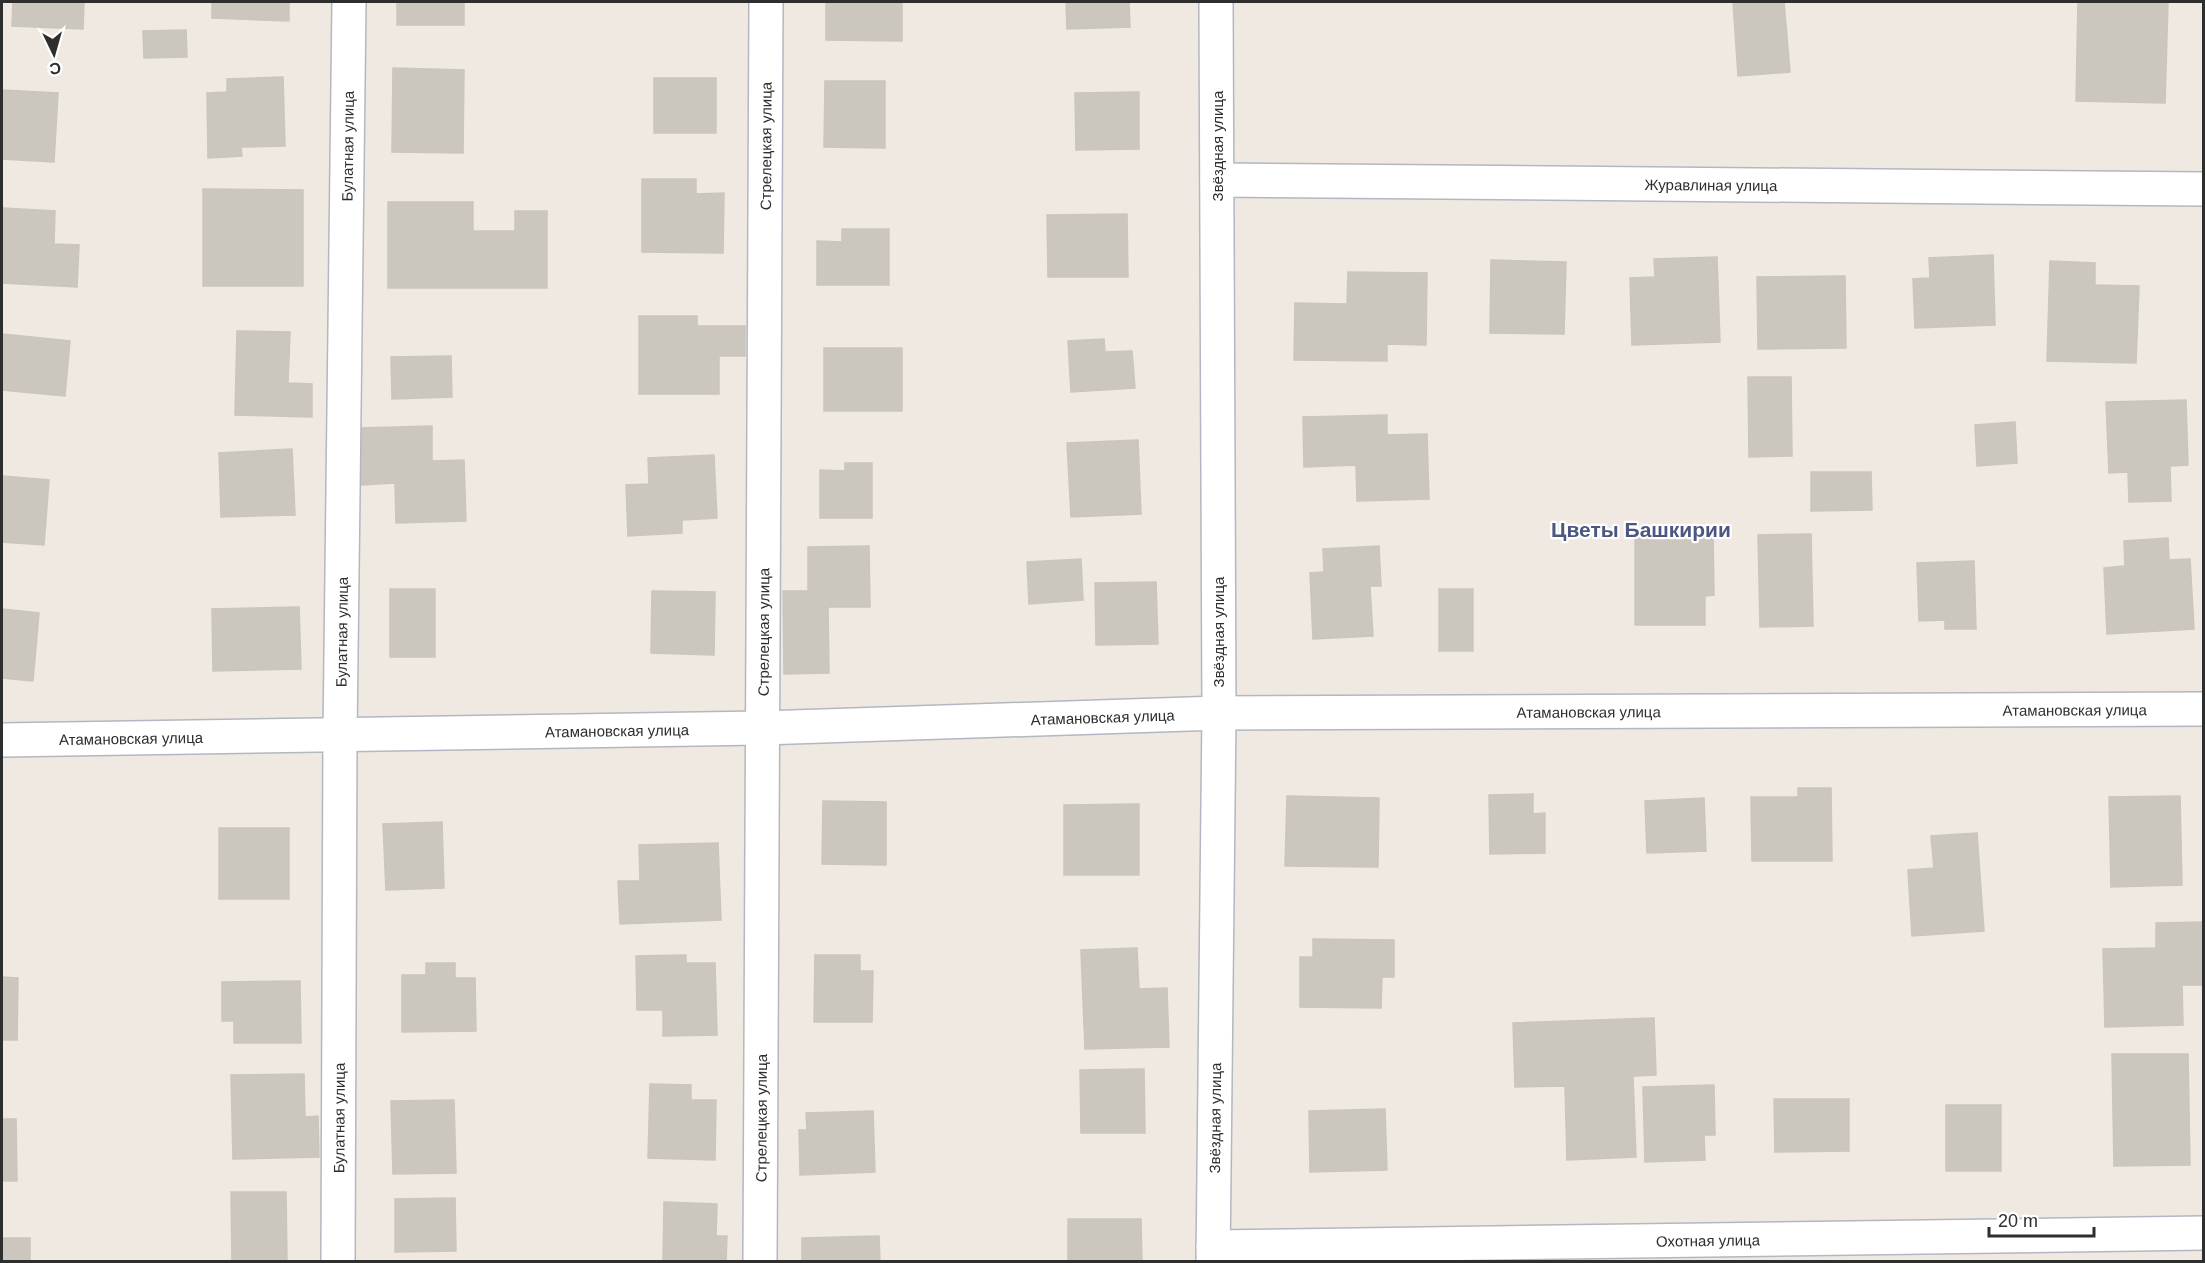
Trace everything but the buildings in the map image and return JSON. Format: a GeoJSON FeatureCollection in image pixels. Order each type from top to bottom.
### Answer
{"type":"FeatureCollection","features":[{"type":"Feature","properties":{"kind":"street","name":"Булатная улица"},"geometry":{"type":"LineString","coordinates":[[338,1262],[340,736],[350,2]]}},
{"type":"Feature","properties":{"kind":"street","name":"Стрелецкая улица"},"geometry":{"type":"LineString","coordinates":[[760,1262],[765,2]]}},
{"type":"Feature","properties":{"kind":"street","name":"Звёздная улица"},"geometry":{"type":"LineString","coordinates":[[1213,1254],[1219,712],[1216,2]]}},
{"type":"Feature","properties":{"kind":"street","name":"Журавлиная улица"},"geometry":{"type":"LineString","coordinates":[[1217,180],[2204,189]]}},
{"type":"Feature","properties":{"kind":"street","name":"Атамановская улица"},"geometry":{"type":"LineString","coordinates":[[2,740],[761,728],[1219,712],[2204,708]]}},
{"type":"Feature","properties":{"kind":"street","name":"Охотная улица"},"geometry":{"type":"LineString","coordinates":[[1213,1254],[2204,1233]]}},
{"type":"Feature","properties":{"kind":"district","name":"Цветы Башкирии"},"geometry":{"type":"Point","coordinates":[1641,529]}}]}
